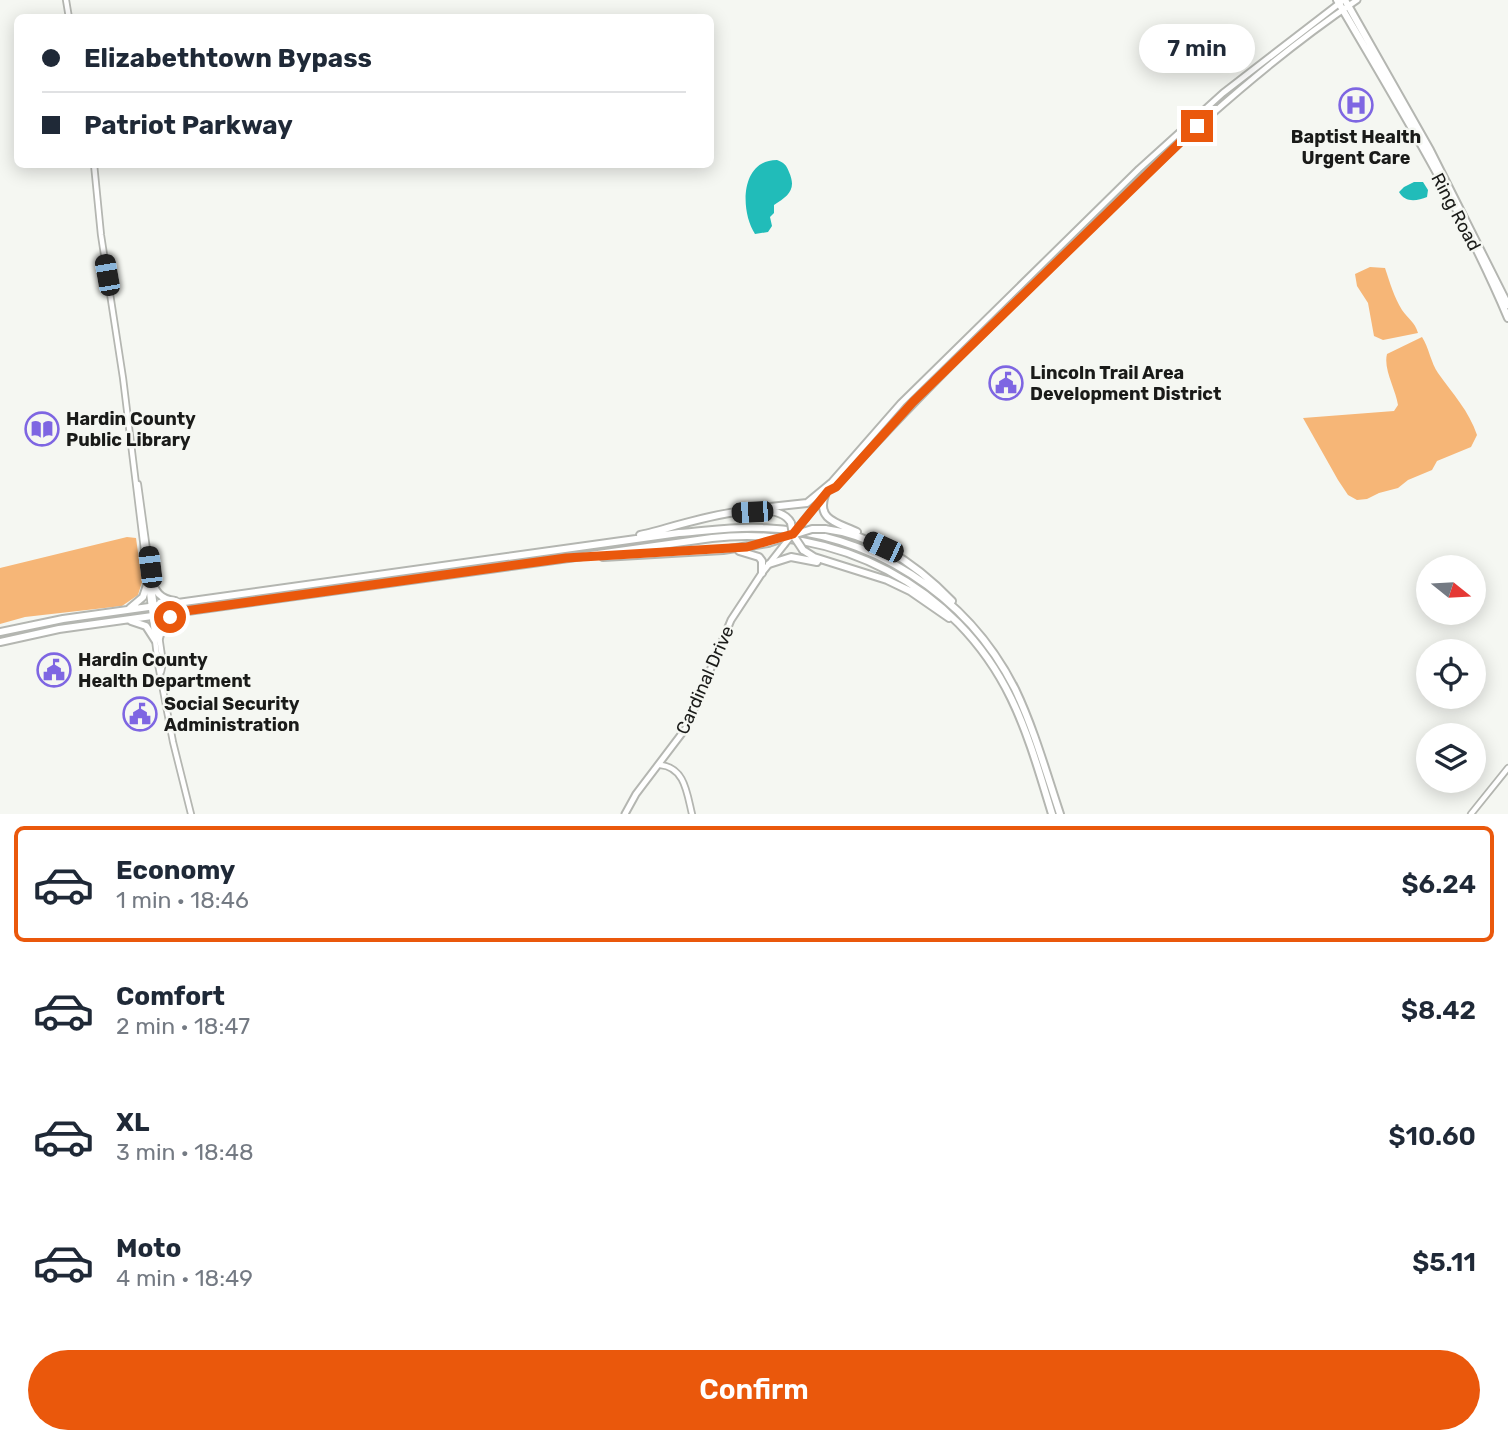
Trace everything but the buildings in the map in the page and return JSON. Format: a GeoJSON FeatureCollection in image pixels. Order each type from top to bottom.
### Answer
{"type":"FeatureCollection","features":[{"type":"Feature","properties":{"kind":"highway","name":"Ring Road"},"geometry":{"type":"LineString","coordinates":[[1342,3],[1430,150],[1508,305]]}},
{"type":"Feature","properties":{"kind":"highway","name":"Ring Road"},"geometry":{"type":"LineString","coordinates":[[1342,3],[1450,199],[1508,318]]}},
{"type":"Feature","properties":{"kind":"highway"},"geometry":{"type":"LineString","coordinates":[[548,552],[647,534],[702,517],[801,505],[828,490]]}},
{"type":"Feature","properties":{"kind":"highway"},"geometry":{"type":"LineString","coordinates":[[828,490],[821,506],[829,519],[883,547],[942,590],[963,611],[997,658],[1019,699],[1060,814]]}},
{"type":"Feature","properties":{"kind":"highway"},"geometry":{"type":"LineString","coordinates":[[731,513],[781,513],[788,517],[793,534],[803,550],[814,557],[871,574],[910,591],[963,628]]}},
{"type":"Feature","properties":{"kind":"highway"},"geometry":{"type":"LineString","coordinates":[[0,632],[40,623],[152,606],[738,528],[805,532],[854,545],[899,566],[940,595],[975,629]]}},
{"type":"Feature","properties":{"kind":"highway"},"geometry":{"type":"LineString","coordinates":[[566,558],[723,550],[825,528],[844,531],[883,547]]}},
{"type":"Feature","properties":{"kind":"highway"},"geometry":{"type":"LineString","coordinates":[[0,642],[38,632],[154,615],[734,536],[775,536],[817,542],[858,555],[893,572],[934,600],[963,628],[988,658],[1011,698],[1052,814]]}},
{"type":"Feature","properties":{"kind":"highway"},"geometry":{"type":"LineString","coordinates":[[723,550],[759,556],[762,573]]}},
{"type":"Feature","properties":{"kind":"highway"},"geometry":{"type":"LineString","coordinates":[[769,564],[791,557],[840,565]]}},
{"type":"Feature","properties":{"kind":"highway"},"geometry":{"type":"LineString","coordinates":[[149,582],[161,597],[184,602]]}},
{"type":"Feature","properties":{"kind":"highway"},"geometry":{"type":"LineString","coordinates":[[114,612],[137,604],[149,582]]}},
{"type":"Feature","properties":{"kind":"highway"},"geometry":{"type":"LineString","coordinates":[[115,621],[142,624],[157,639],[167,620],[185,611]]}},
{"type":"Feature","properties":{"kind":"main road","name":"Cardinal Drive"},"geometry":{"type":"LineString","coordinates":[[625,814],[636,794],[686,728],[736,610],[784,545],[901,403],[1149,160],[1223,93],[1342,3],[1357,0]]}},
{"type":"Feature","properties":{"kind":"street"},"geometry":{"type":"LineString","coordinates":[[94,168],[101,235],[152,606],[163,663],[161,673],[173,742],[191,814]]}},
{"type":"Feature","properties":{"kind":"street"},"geometry":{"type":"LineString","coordinates":[[660,765],[667,765],[682,777],[692,814]]}},
{"type":"Feature","properties":{"kind":"street"},"geometry":{"type":"LineString","coordinates":[[1471,814],[1508,768]]}},
{"type":"Feature","properties":{"kind":"shaded area"},"geometry":{"type":"Polygon","coordinates":[[[1370,267],[1385,268],[1399,305],[1418,333],[1383,340],[1374,336],[1368,303],[1357,286],[1355,274],[1370,267]]]}},
{"type":"Feature","properties":{"kind":"shaded area"},"geometry":{"type":"Polygon","coordinates":[[[1422,337],[1436,369],[1465,410],[1477,435],[1471,447],[1437,461],[1432,470],[1408,480],[1398,488],[1357,500],[1348,495],[1338,480],[1303,418],[1394,411],[1398,405],[1387,366],[1387,354],[1422,337]]]}},
{"type":"Feature","properties":{"kind":"shaded area"},"geometry":{"type":"Polygon","coordinates":[[[127,537],[136,538],[142,582],[138,595],[122,606],[25,617],[0,624],[0,568],[127,537]]]}},
{"type":"Feature","properties":{"kind":"water"},"geometry":{"type":"Polygon","coordinates":[[[777,160],[787,167],[792,183],[790,192],[774,205],[774,213],[770,217],[772,226],[768,232],[755,234],[747,213],[746,188],[756,168],[765,162],[777,160]]]}},
{"type":"Feature","properties":{"kind":"water"},"geometry":{"type":"Polygon","coordinates":[[[1414,182],[1423,182],[1428,190],[1427,197],[1412,200],[1402,196],[1399,192],[1414,182]]]}},
{"type":"Feature","properties":{"kind":"place","name":"Baptist Health Urgent Care"},"geometry":{"type":"Point","coordinates":[1356,105]}},
{"type":"Feature","properties":{"kind":"place","name":"Lincoln Trail Area Development District"},"geometry":{"type":"Point","coordinates":[1006,383]}},
{"type":"Feature","properties":{"kind":"place","name":"Hardin County Public Library"},"geometry":{"type":"Point","coordinates":[42,429]}},
{"type":"Feature","properties":{"kind":"place","name":"Hardin County Health Department"},"geometry":{"type":"Point","coordinates":[54,670]}},
{"type":"Feature","properties":{"kind":"place","name":"Social Security Administration"},"geometry":{"type":"Point","coordinates":[140,714]}},
{"type":"Feature","properties":{"kind":"route"},"geometry":{"type":"LineString","coordinates":[[170,617],[185,611],[566,558],[747,547],[793,534],[828,491],[836,487],[913,402],[1197,126]]}}]}
